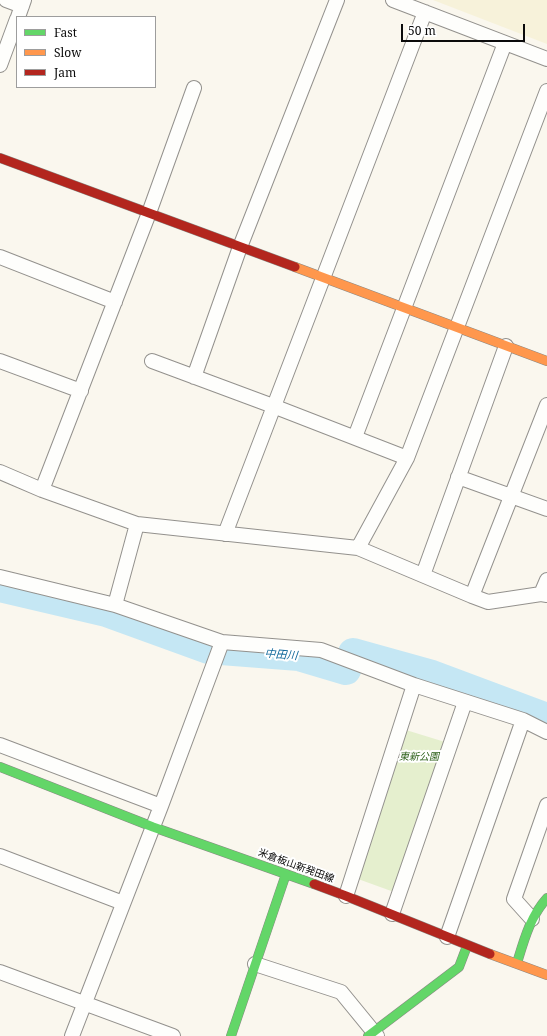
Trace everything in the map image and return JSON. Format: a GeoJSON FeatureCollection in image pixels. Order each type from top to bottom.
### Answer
{"type":"FeatureCollection","features":[{"type":"Feature","properties":{"kind":"street"},"geometry":{"type":"LineString","coordinates":[[6,0],[20,11]]}},
{"type":"Feature","properties":{"kind":"street"},"geometry":{"type":"LineString","coordinates":[[194,377],[240,247],[337,0]]}},
{"type":"Feature","properties":{"kind":"street"},"geometry":{"type":"LineString","coordinates":[[393,0],[547,59]]}},
{"type":"Feature","properties":{"kind":"street"},"geometry":{"type":"LineString","coordinates":[[225,534],[425,12]]}},
{"type":"Feature","properties":{"kind":"street"},"geometry":{"type":"LineString","coordinates":[[0,65],[16,22]]}},
{"type":"Feature","properties":{"kind":"street"},"geometry":{"type":"LineString","coordinates":[[355,437],[505,43]]}},
{"type":"Feature","properties":{"kind":"street"},"geometry":{"type":"LineString","coordinates":[[42,490],[149,213],[194,88]]}},
{"type":"Feature","properties":{"kind":"street"},"geometry":{"type":"LineString","coordinates":[[358,548],[407,458],[547,91]]}},
{"type":"Feature","properties":{"kind":"street"},"geometry":{"type":"LineString","coordinates":[[0,158],[547,361]]}},
{"type":"Feature","properties":{"kind":"street"},"geometry":{"type":"LineString","coordinates":[[0,257],[115,302]]}},
{"type":"Feature","properties":{"kind":"street"},"geometry":{"type":"LineString","coordinates":[[423,575],[506,346]]}},
{"type":"Feature","properties":{"kind":"street"},"geometry":{"type":"LineString","coordinates":[[0,361],[81,391]]}},
{"type":"Feature","properties":{"kind":"street"},"geometry":{"type":"LineString","coordinates":[[152,361],[407,458]]}},
{"type":"Feature","properties":{"kind":"street"},"geometry":{"type":"LineString","coordinates":[[472,596],[547,405]]}},
{"type":"Feature","properties":{"kind":"street"},"geometry":{"type":"LineString","coordinates":[[0,472],[42,490],[137,524],[358,548],[488,602],[544,594],[547,580]]}},
{"type":"Feature","properties":{"kind":"street"},"geometry":{"type":"LineString","coordinates":[[458,477],[547,509]]}},
{"type":"Feature","properties":{"kind":"street"},"geometry":{"type":"LineString","coordinates":[[115,605],[137,524]]}},
{"type":"Feature","properties":{"kind":"street"},"geometry":{"type":"LineString","coordinates":[[0,577],[115,605],[222,642],[321,650],[465,702],[523,720],[547,732]]}},
{"type":"Feature","properties":{"kind":"street"},"geometry":{"type":"LineString","coordinates":[[72,1036],[161,806],[222,642]]}},
{"type":"Feature","properties":{"kind":"street"},"geometry":{"type":"LineString","coordinates":[[346,896],[414,684]]}},
{"type":"Feature","properties":{"kind":"street"},"geometry":{"type":"LineString","coordinates":[[392,914],[465,702]]}},
{"type":"Feature","properties":{"kind":"street"},"geometry":{"type":"LineString","coordinates":[[446,937],[523,720]]}},
{"type":"Feature","properties":{"kind":"street"},"geometry":{"type":"LineString","coordinates":[[0,745],[161,806]]}},
{"type":"Feature","properties":{"kind":"street","name":"米倉板山新発田線"},"geometry":{"type":"LineString","coordinates":[[0,767],[153,827],[346,896],[467,946],[547,975]]}},
{"type":"Feature","properties":{"kind":"street"},"geometry":{"type":"LineString","coordinates":[[532,919],[514,899],[547,805]]}},
{"type":"Feature","properties":{"kind":"street"},"geometry":{"type":"LineString","coordinates":[[0,856],[123,903]]}},
{"type":"Feature","properties":{"kind":"street"},"geometry":{"type":"LineString","coordinates":[[231,1036],[286,874]]}},
{"type":"Feature","properties":{"kind":"street"},"geometry":{"type":"LineString","coordinates":[[517,963],[532,919],[542,902],[547,898]]}},
{"type":"Feature","properties":{"kind":"street"},"geometry":{"type":"LineString","coordinates":[[255,964],[341,992],[373,1035],[459,968],[467,946]]}},
{"type":"Feature","properties":{"kind":"street"},"geometry":{"type":"LineString","coordinates":[[0,972],[173,1036]]}},
{"type":"Feature","properties":{"kind":"shaded area"},"geometry":{"type":"Polygon","coordinates":[[[433,0],[547,0],[547,44],[433,0]]]}},
{"type":"Feature","properties":{"kind":"green space","name":"東新公園"},"geometry":{"type":"Polygon","coordinates":[[[406,730],[445,742],[394,892],[358,879],[406,730]]]}},
{"type":"Feature","properties":{"kind":"waterway","name":"中田川"},"geometry":{"type":"LineString","coordinates":[[0,587],[106,612],[208,649],[299,656],[346,670],[353,653],[432,675],[547,718]]}},
{"type":"Feature","properties":{"kind":"traffic: fast"},"geometry":{"type":"LineString","coordinates":[[0,767],[153,827],[314,884]]}},
{"type":"Feature","properties":{"kind":"traffic: fast"},"geometry":{"type":"LineString","coordinates":[[231,1036],[286,874]]}},
{"type":"Feature","properties":{"kind":"traffic: fast"},"geometry":{"type":"LineString","coordinates":[[517,963],[525,937],[532,921],[541,905],[547,898]]}},
{"type":"Feature","properties":{"kind":"traffic: fast"},"geometry":{"type":"LineString","coordinates":[[368,1036],[459,967],[467,946]]}},
{"type":"Feature","properties":{"kind":"traffic: slow"},"geometry":{"type":"LineString","coordinates":[[295,267],[547,361]]}},
{"type":"Feature","properties":{"kind":"traffic: slow"},"geometry":{"type":"LineString","coordinates":[[490,954],[547,975]]}},
{"type":"Feature","properties":{"kind":"traffic: jam"},"geometry":{"type":"LineString","coordinates":[[0,158],[295,267]]}},
{"type":"Feature","properties":{"kind":"traffic: jam"},"geometry":{"type":"LineString","coordinates":[[314,884],[490,954]]}}]}
